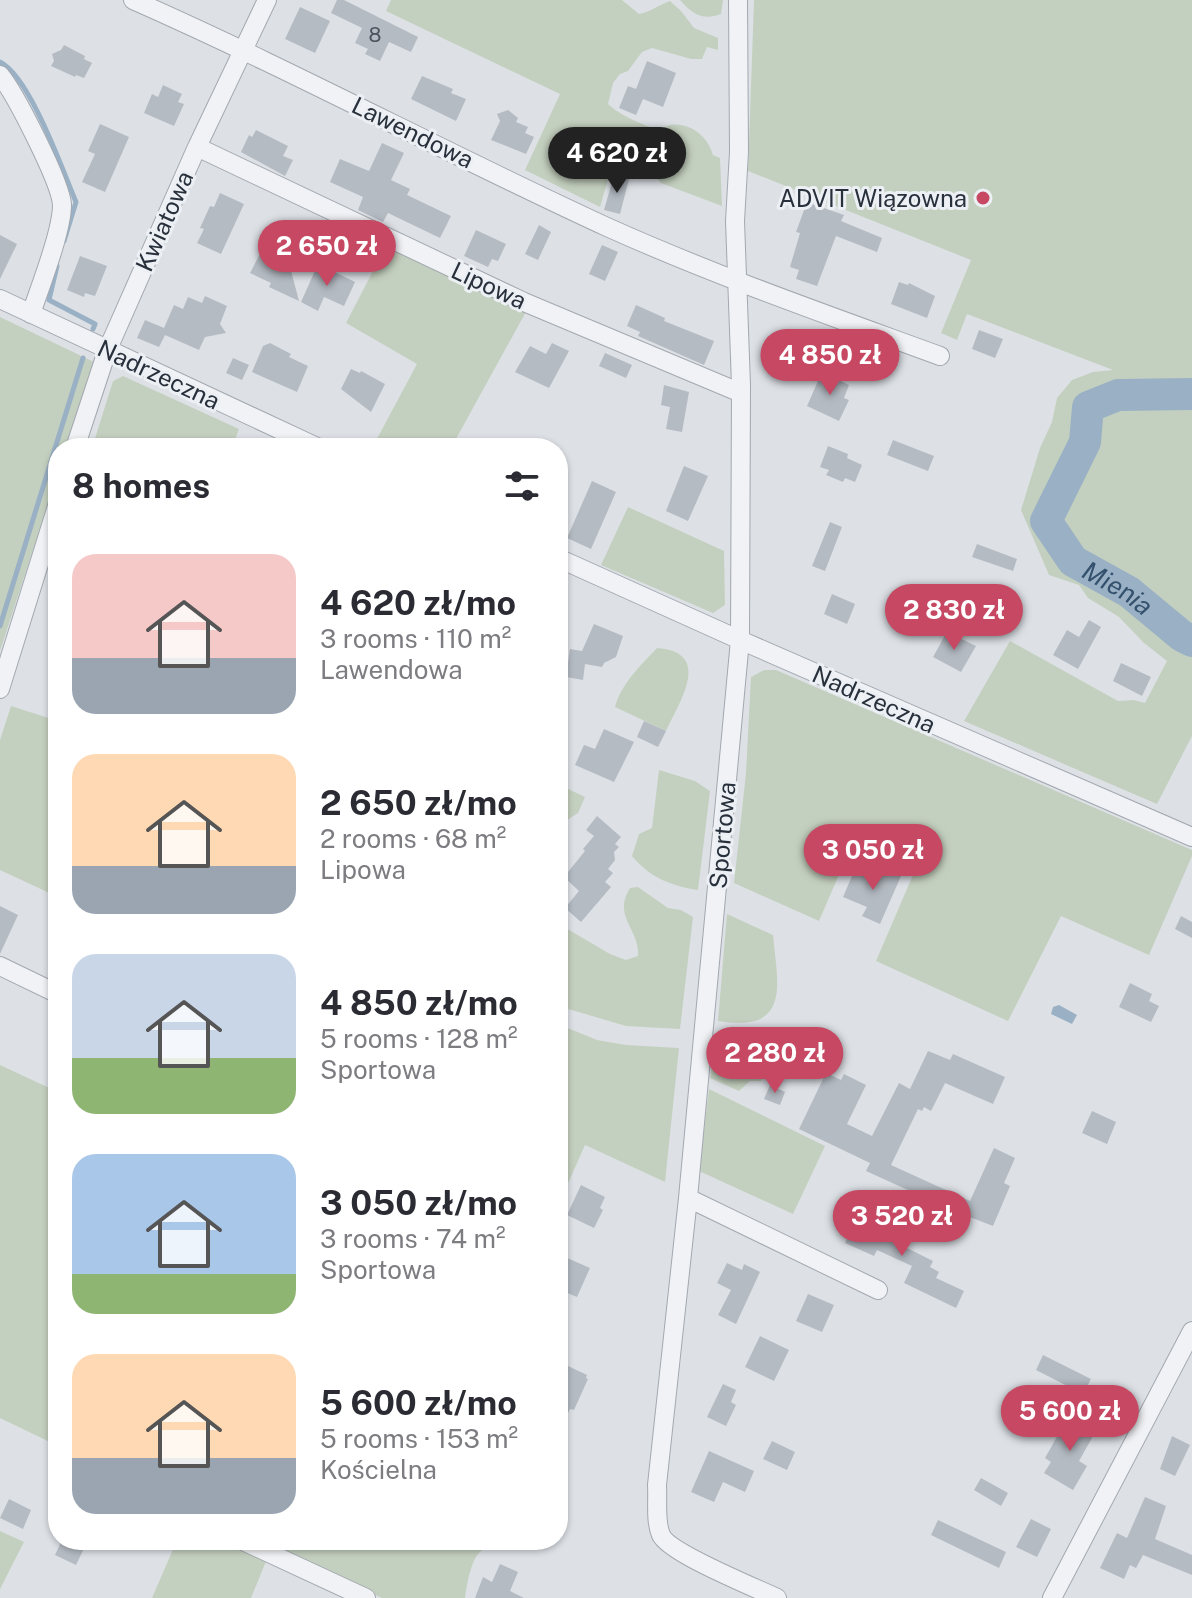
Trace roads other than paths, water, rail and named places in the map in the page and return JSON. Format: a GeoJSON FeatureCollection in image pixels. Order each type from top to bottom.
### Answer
{"type":"FeatureCollection","features":[{"type":"Feature","properties":{"kind":"street","name":"Lawendowa"},"geometry":{"type":"LineString","coordinates":[[133,0],[244,50],[607,226],[736,282],[940,356]]}},
{"type":"Feature","properties":{"kind":"street","name":"Kwiatowa"},"geometry":{"type":"LineString","coordinates":[[78,438],[107,351],[197,147],[267,0]]}},
{"type":"Feature","properties":{"kind":"street","name":"Sportowa"},"geometry":{"type":"LineString","coordinates":[[738,0],[736,282],[741,393],[740,640],[688,1198],[657,1485],[660,1533],[664,1540],[688,1556],[777,1598]]}},
{"type":"Feature","properties":{"kind":"street"},"geometry":{"type":"LineString","coordinates":[[0,75],[19,102],[62,202],[50,257],[31,314]]}},
{"type":"Feature","properties":{"kind":"street","name":"Lipowa"},"geometry":{"type":"LineString","coordinates":[[197,147],[524,302],[741,393]]}},
{"type":"Feature","properties":{"kind":"street","name":"Nadrzeczna"},"geometry":{"type":"LineString","coordinates":[[0,299],[297,438]]}},
{"type":"Feature","properties":{"kind":"street"},"geometry":{"type":"LineString","coordinates":[[0,689],[48,535]]}},
{"type":"Feature","properties":{"kind":"street","name":"Nadrzeczna"},"geometry":{"type":"LineString","coordinates":[[568,563],[1192,837]]}},
{"type":"Feature","properties":{"kind":"street"},"geometry":{"type":"LineString","coordinates":[[0,966],[48,989]]}},
{"type":"Feature","properties":{"kind":"street"},"geometry":{"type":"LineString","coordinates":[[688,1198],[878,1290]]}},
{"type":"Feature","properties":{"kind":"street"},"geometry":{"type":"LineString","coordinates":[[1052,1598],[1192,1331]]}},
{"type":"Feature","properties":{"kind":"street"},"geometry":{"type":"LineString","coordinates":[[263,1550],[366,1598]]}},
{"type":"Feature","properties":{"kind":"water"},"geometry":{"type":"Polygon","coordinates":[[[1059,1005],[1077,1015],[1072,1024],[1051,1014],[1053,1007],[1059,1005]]]}},
{"type":"Feature","properties":{"kind":"waterway"},"geometry":{"type":"LineString","coordinates":[[0,62],[11,71],[34,104],[76,202],[64,241]]}},
{"type":"Feature","properties":{"kind":"waterway"},"geometry":{"type":"LineString","coordinates":[[57,266],[49,300],[95,324],[93,329]]}},
{"type":"Feature","properties":{"kind":"waterway"},"geometry":{"type":"LineString","coordinates":[[58,438],[83,358]]}},
{"type":"Feature","properties":{"kind":"waterway","name":"Mienia"},"geometry":{"type":"LineString","coordinates":[[1192,394],[1118,395],[1088,407],[1085,442],[1046,521],[1073,561],[1129,592],[1192,641]]}},
{"type":"Feature","properties":{"kind":"waterway"},"geometry":{"type":"LineString","coordinates":[[0,626],[48,471]]}},
{"type":"Feature","properties":{"kind":"place","name":"ADVIT Wiązowna"},"geometry":{"type":"Point","coordinates":[983,198]}}]}
